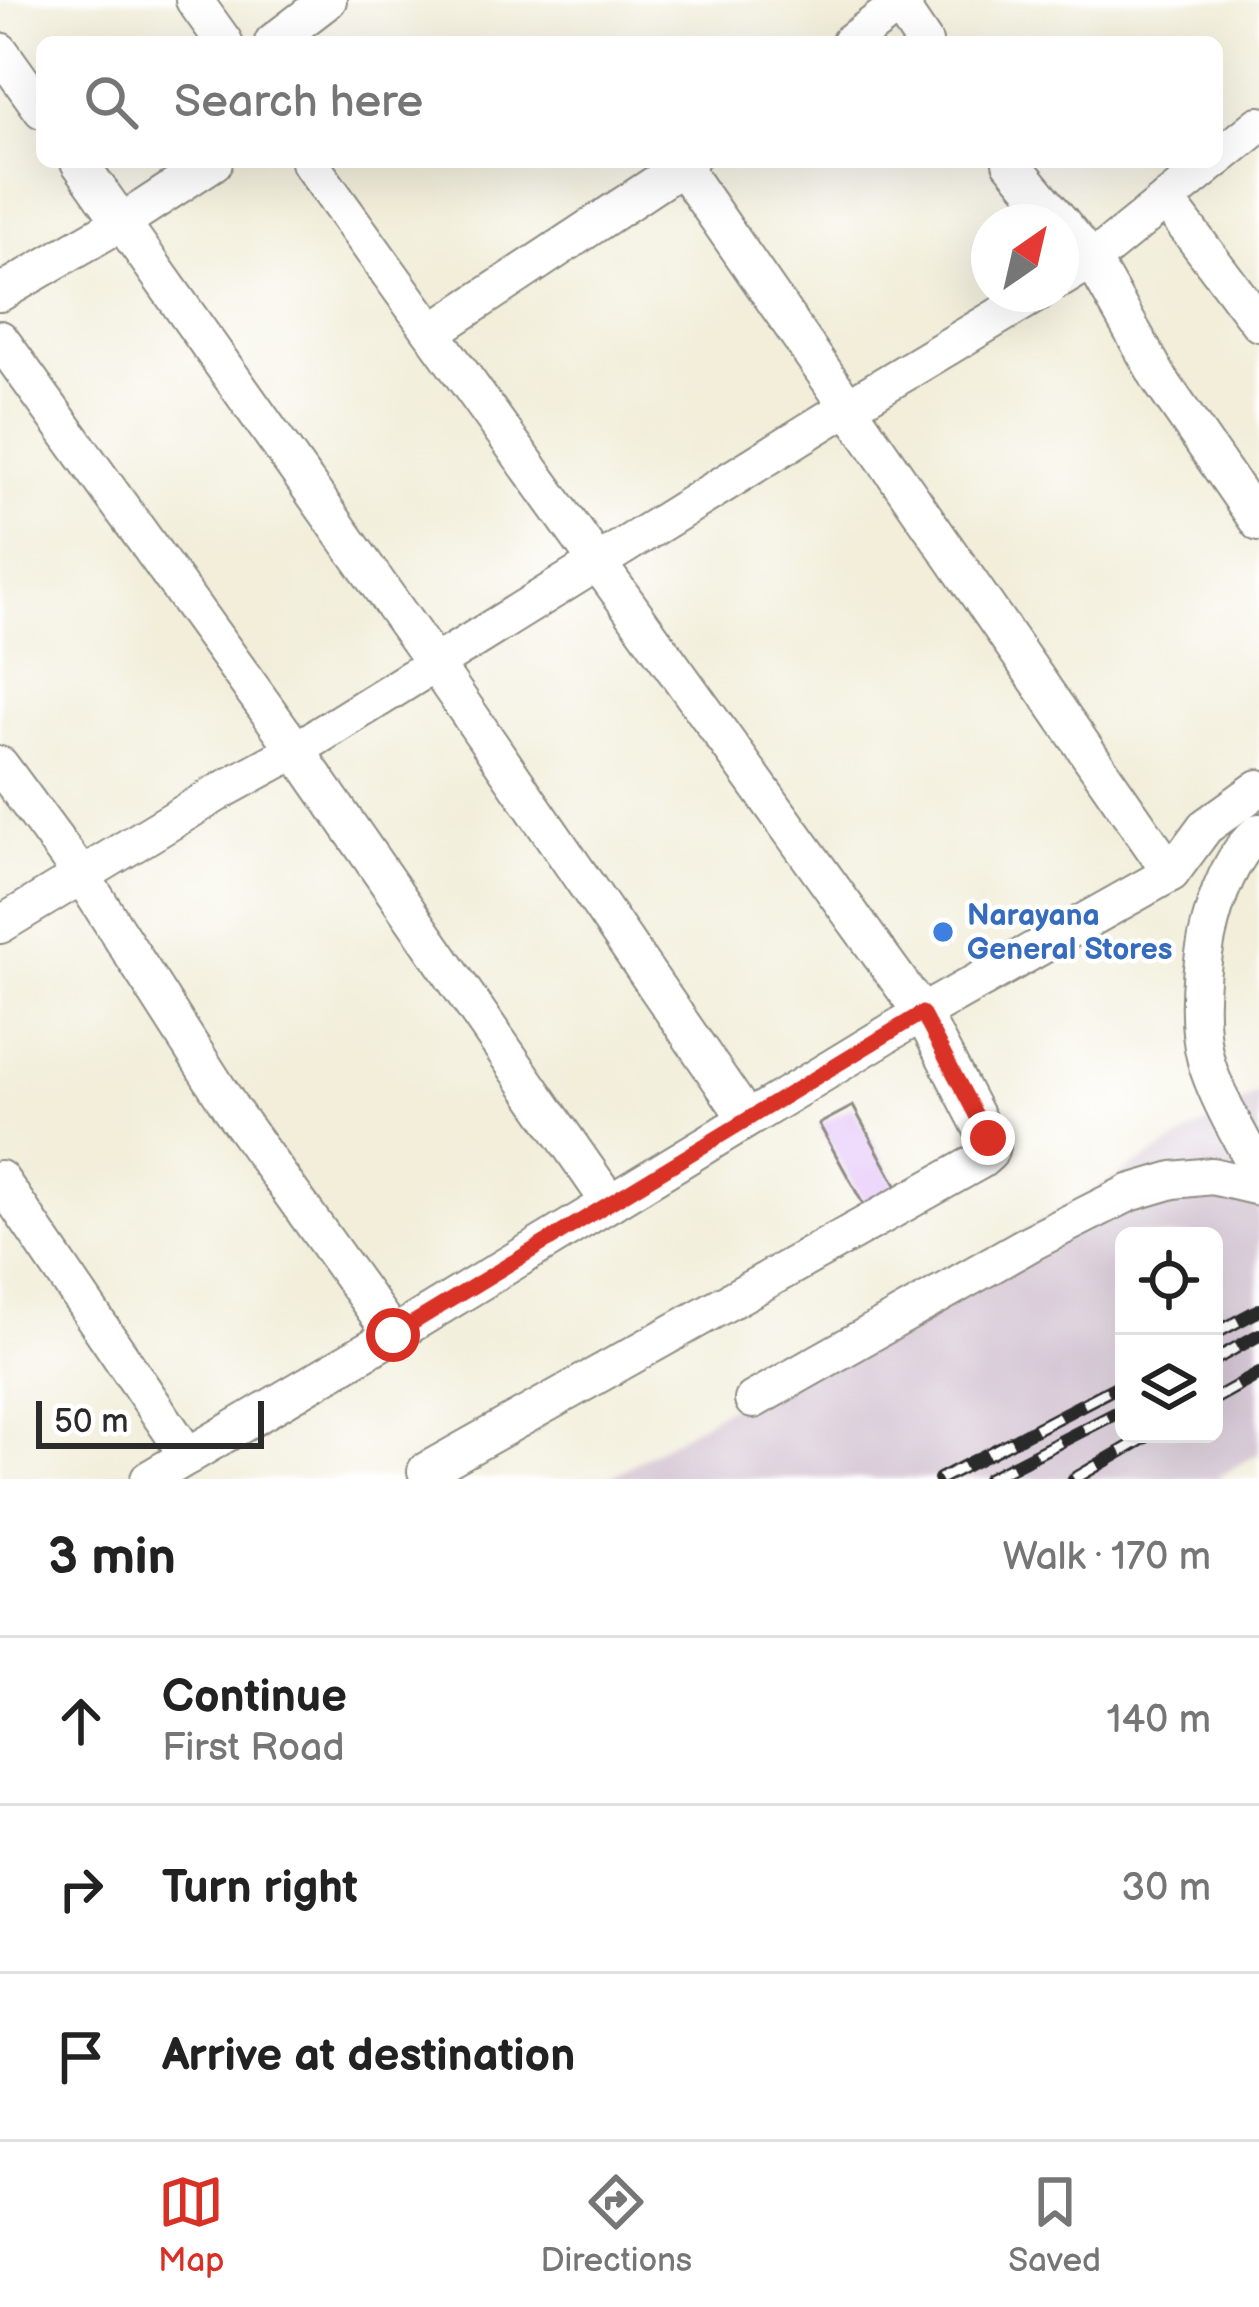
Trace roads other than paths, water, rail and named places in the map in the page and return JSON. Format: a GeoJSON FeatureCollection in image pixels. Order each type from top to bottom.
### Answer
{"type":"FeatureCollection","features":[{"type":"Feature","properties":{"kind":"street"},"geometry":{"type":"LineString","coordinates":[[194,0],[220,36]]}},
{"type":"Feature","properties":{"kind":"street"},"geometry":{"type":"LineString","coordinates":[[281,36],[328,0]]}},
{"type":"Feature","properties":{"kind":"street"},"geometry":{"type":"LineString","coordinates":[[858,36],[900,2],[920,36]]}},
{"type":"Feature","properties":{"kind":"street"},"geometry":{"type":"LineString","coordinates":[[0,51],[36,102]]}},
{"type":"Feature","properties":{"kind":"street"},"geometry":{"type":"LineString","coordinates":[[1223,154],[1259,125]]}},
{"type":"Feature","properties":{"kind":"street"},"geometry":{"type":"LineString","coordinates":[[84,168],[434,663],[747,1119]]}},
{"type":"Feature","properties":{"kind":"street"},"geometry":{"type":"LineString","coordinates":[[0,293],[205,168]]}},
{"type":"Feature","properties":{"kind":"street"},"geometry":{"type":"LineString","coordinates":[[313,168],[922,1013],[991,1146],[989,1153],[940,1184],[426,1471]]}},
{"type":"Feature","properties":{"kind":"street"},"geometry":{"type":"LineString","coordinates":[[432,332],[680,168]]}},
{"type":"Feature","properties":{"kind":"street"},"geometry":{"type":"LineString","coordinates":[[689,168],[846,408],[1171,873]]}},
{"type":"Feature","properties":{"kind":"street"},"geometry":{"type":"LineString","coordinates":[[1016,168],[1046,204]]}},
{"type":"Feature","properties":{"kind":"street"},"geometry":{"type":"LineString","coordinates":[[1079,267],[1205,168]]}},
{"type":"Feature","properties":{"kind":"street"},"geometry":{"type":"LineString","coordinates":[[1166,200],[1259,323]]}},
{"type":"Feature","properties":{"kind":"street"},"geometry":{"type":"LineString","coordinates":[[1079,272],[1259,524]]}},
{"type":"Feature","properties":{"kind":"street"},"geometry":{"type":"LineString","coordinates":[[0,925],[296,750],[1006,312]]}},
{"type":"Feature","properties":{"kind":"street"},"geometry":{"type":"LineString","coordinates":[[0,339],[296,750],[610,1202]]}},
{"type":"Feature","properties":{"kind":"street"},"geometry":{"type":"LineString","coordinates":[[0,765],[82,876],[231,1109],[393,1335]]}},
{"type":"Feature","properties":{"kind":"street"},"geometry":{"type":"LineString","coordinates":[[149,1479],[922,1013],[1171,873],[1205,827],[1259,788]]}},
{"type":"Feature","properties":{"kind":"street"},"geometry":{"type":"LineString","coordinates":[[1259,832],[1226,879],[1205,934],[1201,1009],[1206,1060],[1259,1171]]}},
{"type":"Feature","properties":{"kind":"street"},"geometry":{"type":"LineString","coordinates":[[753,1400],[1032,1242],[1129,1193],[1173,1180],[1212,1176],[1259,1187]]}},
{"type":"Feature","properties":{"kind":"street"},"geometry":{"type":"LineString","coordinates":[[0,1179],[188,1456]]}},
{"type":"Feature","properties":{"kind":"railway"},"geometry":{"type":"LineString","coordinates":[[1223,1329],[1259,1310]]}},
{"type":"Feature","properties":{"kind":"railway"},"geometry":{"type":"LineString","coordinates":[[1223,1355],[1259,1335]]}},
{"type":"Feature","properties":{"kind":"railway"},"geometry":{"type":"LineString","coordinates":[[1223,1394],[1259,1374]]}},
{"type":"Feature","properties":{"kind":"railway"},"geometry":{"type":"LineString","coordinates":[[940,1479],[1115,1388]]}},
{"type":"Feature","properties":{"kind":"railway"},"geometry":{"type":"LineString","coordinates":[[988,1479],[1115,1414]]}},
{"type":"Feature","properties":{"kind":"railway"},"geometry":{"type":"LineString","coordinates":[[1074,1479],[1136,1443]]}},
{"type":"Feature","properties":{"kind":"place","name":"Narayana General Stores"},"geometry":{"type":"Point","coordinates":[943,932]}}]}
